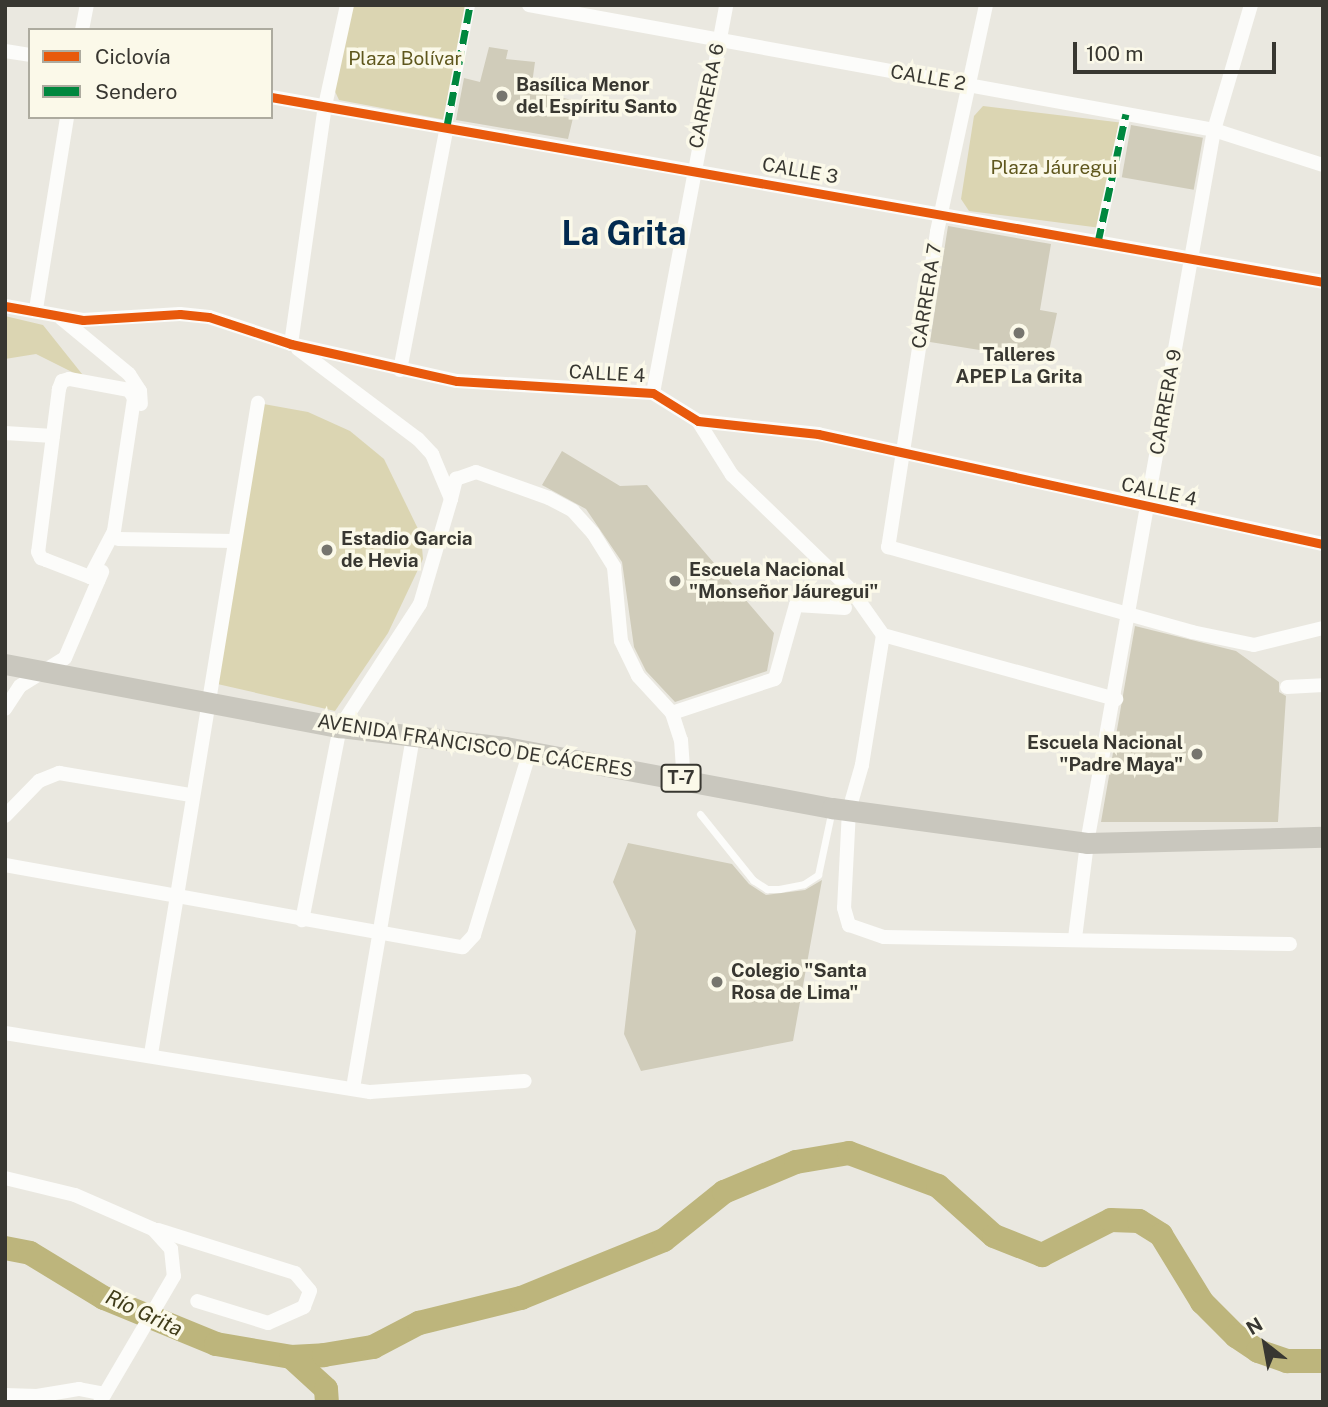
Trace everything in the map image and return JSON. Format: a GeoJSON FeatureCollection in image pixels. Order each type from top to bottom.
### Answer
{"type":"FeatureCollection","features":[{"type":"Feature","properties":{"kind":"main road","name":"AVENIDA FRANCISCO DE CÁCERES"},"geometry":{"type":"LineString","coordinates":[[5,664],[340,727],[530,751],[840,809],[1087,844],[1323,837]]}},
{"type":"Feature","properties":{"kind":"street"},"geometry":{"type":"LineString","coordinates":[[82,28],[87,5]]}},
{"type":"Feature","properties":{"kind":"street"},"geometry":{"type":"LineString","coordinates":[[347,5],[325,106],[291,344],[418,439],[432,454],[451,499]]}},
{"type":"Feature","properties":{"kind":"street"},"geometry":{"type":"LineString","coordinates":[[400,370],[470,5]]}},
{"type":"Feature","properties":{"kind":"street","name":"CALLE 2"},"geometry":{"type":"LineString","coordinates":[[529,5],[1214,130],[1323,165]]}},
{"type":"Feature","properties":{"kind":"street","name":"CARRERA 6"},"geometry":{"type":"LineString","coordinates":[[653,393],[692,169],[726,5]]}},
{"type":"Feature","properties":{"kind":"street","name":"CARRERA 7"},"geometry":{"type":"LineString","coordinates":[[986,5],[941,215],[888,547],[1131,613]]}},
{"type":"Feature","properties":{"kind":"street","name":"CARRERA 9"},"geometry":{"type":"LineString","coordinates":[[1075,938],[1087,844],[1116,699],[1214,130],[1251,5]]}},
{"type":"Feature","properties":{"kind":"street"},"geometry":{"type":"LineString","coordinates":[[5,51],[28,55]]}},
{"type":"Feature","properties":{"kind":"street","name":"CALLE 3"},"geometry":{"type":"LineString","coordinates":[[273,97],[1323,282]]}},
{"type":"Feature","properties":{"kind":"street"},"geometry":{"type":"LineString","coordinates":[[1098,242],[1126,114]]}},
{"type":"Feature","properties":{"kind":"street"},"geometry":{"type":"LineString","coordinates":[[36,309],[67,119]]}},
{"type":"Feature","properties":{"kind":"street","name":"CALLE 4"},"geometry":{"type":"LineString","coordinates":[[5,306],[36,309],[61,318],[209,317],[291,344],[457,381],[653,393],[698,421],[788,429],[1323,544]]}},
{"type":"Feature","properties":{"kind":"street"},"geometry":{"type":"LineString","coordinates":[[61,318],[129,374],[141,391],[118,539],[94,579]]}},
{"type":"Feature","properties":{"kind":"street"},"geometry":{"type":"LineString","coordinates":[[5,709],[20,686],[65,658],[114,531],[133,394],[62,381],[38,552],[41,558],[94,579]]}},
{"type":"Feature","properties":{"kind":"street"},"geometry":{"type":"LineString","coordinates":[[151,1054],[179,898],[191,795],[210,701],[233,541],[258,403]]}},
{"type":"Feature","properties":{"kind":"street"},"geometry":{"type":"LineString","coordinates":[[698,421],[732,475],[852,591],[883,635],[1116,699]]}},
{"type":"Feature","properties":{"kind":"street"},"geometry":{"type":"LineString","coordinates":[[5,433],[53,436]]}},
{"type":"Feature","properties":{"kind":"street"},"geometry":{"type":"LineString","coordinates":[[302,920],[340,727],[420,604],[456,479],[476,472],[573,511],[614,567],[621,641],[638,676],[672,713],[681,740],[684,779]]}},
{"type":"Feature","properties":{"kind":"street"},"geometry":{"type":"LineString","coordinates":[[118,539],[233,541]]}},
{"type":"Feature","properties":{"kind":"street"},"geometry":{"type":"LineString","coordinates":[[672,713],[775,679],[796,605],[845,608]]}},
{"type":"Feature","properties":{"kind":"street"},"geometry":{"type":"LineString","coordinates":[[1131,613],[1254,645],[1323,628]]}},
{"type":"Feature","properties":{"kind":"street"},"geometry":{"type":"LineString","coordinates":[[883,635],[862,765],[840,809],[844,908],[849,925],[884,937],[1075,938],[1290,944]]}},
{"type":"Feature","properties":{"kind":"street"},"geometry":{"type":"LineString","coordinates":[[1287,687],[1323,685]]}},
{"type":"Feature","properties":{"kind":"street"},"geometry":{"type":"LineString","coordinates":[[354,1088],[413,736]]}},
{"type":"Feature","properties":{"kind":"street"},"geometry":{"type":"LineString","coordinates":[[5,865],[463,947],[474,935],[530,751]]}},
{"type":"Feature","properties":{"kind":"street"},"geometry":{"type":"LineString","coordinates":[[5,816],[39,782],[59,773],[191,795]]}},
{"type":"Feature","properties":{"kind":"street"},"geometry":{"type":"LineString","coordinates":[[5,1033],[96,1050],[151,1054],[332,1089],[354,1088],[370,1093],[525,1081]]}},
{"type":"Feature","properties":{"kind":"street"},"geometry":{"type":"LineString","coordinates":[[5,1178],[75,1195],[153,1229],[295,1273],[310,1291],[304,1307],[268,1323],[197,1301]]}},
{"type":"Feature","properties":{"kind":"street"},"geometry":{"type":"LineString","coordinates":[[5,1395],[37,1396],[79,1389],[105,1393],[174,1276],[175,1262],[167,1241],[153,1229]]}},
{"type":"Feature","properties":{"kind":"lane"},"geometry":{"type":"LineString","coordinates":[[699,814],[753,880],[767,889],[779,889],[804,884],[817,875],[840,809]]}},
{"type":"Feature","properties":{"kind":"green space","name":"Plaza Bolívar"},"geometry":{"type":"Polygon","coordinates":[[[351,5],[470,5],[446,120],[339,100],[333,87],[351,5]]]}},
{"type":"Feature","properties":{"kind":"green space","name":"Plaza Jáuregui"},"geometry":{"type":"Polygon","coordinates":[[[983,106],[1124,123],[1101,228],[969,211],[961,199],[974,116],[983,106]]]}},
{"type":"Feature","properties":{"kind":"green space"},"geometry":{"type":"Polygon","coordinates":[[[5,316],[43,325],[86,379],[36,354],[5,359],[5,316]]]}},
{"type":"Feature","properties":{"kind":"green space","name":"Estadio Garcia de Hevia"},"geometry":{"type":"Polygon","coordinates":[[[258,403],[308,412],[350,431],[384,459],[421,535],[423,559],[388,633],[335,711],[213,683],[258,403]]]}},
{"type":"Feature","properties":{"kind":"building","name":"Basílica Menor del Espíritu Santo"},"geometry":{"type":"Polygon","coordinates":[[[489,47],[508,50],[506,59],[535,62],[531,91],[577,101],[568,139],[456,120],[464,78],[480,82],[489,47]]]}},
{"type":"Feature","properties":{"kind":"building"},"geometry":{"type":"Polygon","coordinates":[[[1131,125],[1203,138],[1194,190],[1122,177],[1131,125]]]}},
{"type":"Feature","properties":{"kind":"building"},"geometry":{"type":"Polygon","coordinates":[[[948,226],[1051,244],[1040,310],[1057,313],[1047,361],[930,342],[948,226]]]}},
{"type":"Feature","properties":{"kind":"building","name":"Escuela Nacional \"Monseñor Jáuregui\""},"geometry":{"type":"Polygon","coordinates":[[[562,451],[620,486],[647,485],[774,633],[767,671],[675,702],[646,671],[634,647],[622,562],[586,509],[542,485],[562,451]]]}},
{"type":"Feature","properties":{"kind":"building","name":"Escuela Nacional \"Padre Maya\""},"geometry":{"type":"Polygon","coordinates":[[[1135,626],[1236,651],[1279,682],[1279,692],[1286,696],[1278,822],[1101,822],[1135,626]]]}},
{"type":"Feature","properties":{"kind":"building","name":"Colegio \"Santa Rosa de Lima\""},"geometry":{"type":"Polygon","coordinates":[[[628,843],[732,864],[749,884],[766,895],[805,890],[822,880],[793,1041],[641,1071],[624,1034],[636,931],[613,882],[628,843]]]}},
{"type":"Feature","properties":{"kind":"waterway","name":"Río Grita"},"geometry":{"type":"LineString","coordinates":[[5,1248],[30,1253],[104,1298],[216,1344],[291,1357],[324,1355],[373,1347],[419,1323],[521,1298],[664,1240],[724,1192],[796,1162],[849,1153],[938,1186],[994,1236],[1042,1255],[1111,1220],[1139,1221],[1161,1235],[1202,1302],[1236,1336],[1258,1351],[1287,1361],[1323,1361]]}},
{"type":"Feature","properties":{"kind":"waterway"},"geometry":{"type":"LineString","coordinates":[[291,1357],[326,1389],[327,1402]]}},
{"type":"Feature","properties":{"kind":"marked path"},"geometry":{"type":"LineString","coordinates":[[447,126],[470,5]]}},
{"type":"Feature","properties":{"kind":"marked path"},"geometry":{"type":"LineString","coordinates":[[1098,242],[1126,114]]}},
{"type":"Feature","properties":{"kind":"cycle path"},"geometry":{"type":"LineString","coordinates":[[273,97],[1323,282]]}},
{"type":"Feature","properties":{"kind":"cycle path"},"geometry":{"type":"LineString","coordinates":[[5,306],[83,320],[180,314],[209,317],[291,344],[457,381],[653,393],[698,421],[818,434],[1323,544]]}},
{"type":"Feature","properties":{"kind":"place","name":"Basílica Menor del Espíritu Santo"},"geometry":{"type":"Point","coordinates":[502,96]}},
{"type":"Feature","properties":{"kind":"place","name":"Talleres APEP La Grita"},"geometry":{"type":"Point","coordinates":[1019,333]}},
{"type":"Feature","properties":{"kind":"place","name":"Estadio Garcia de Hevia"},"geometry":{"type":"Point","coordinates":[327,550]}},
{"type":"Feature","properties":{"kind":"place","name":"Escuela Nacional \"Monseñor Jáuregui\""},"geometry":{"type":"Point","coordinates":[675,581]}},
{"type":"Feature","properties":{"kind":"place","name":"Escuela Nacional \"Padre Maya\""},"geometry":{"type":"Point","coordinates":[1197,754]}},
{"type":"Feature","properties":{"kind":"place","name":"Colegio \"Santa Rosa de Lima\""},"geometry":{"type":"Point","coordinates":[717,982]}},
{"type":"Feature","properties":{"kind":"district","name":"La Grita"},"geometry":{"type":"Point","coordinates":[624,234]}}]}
